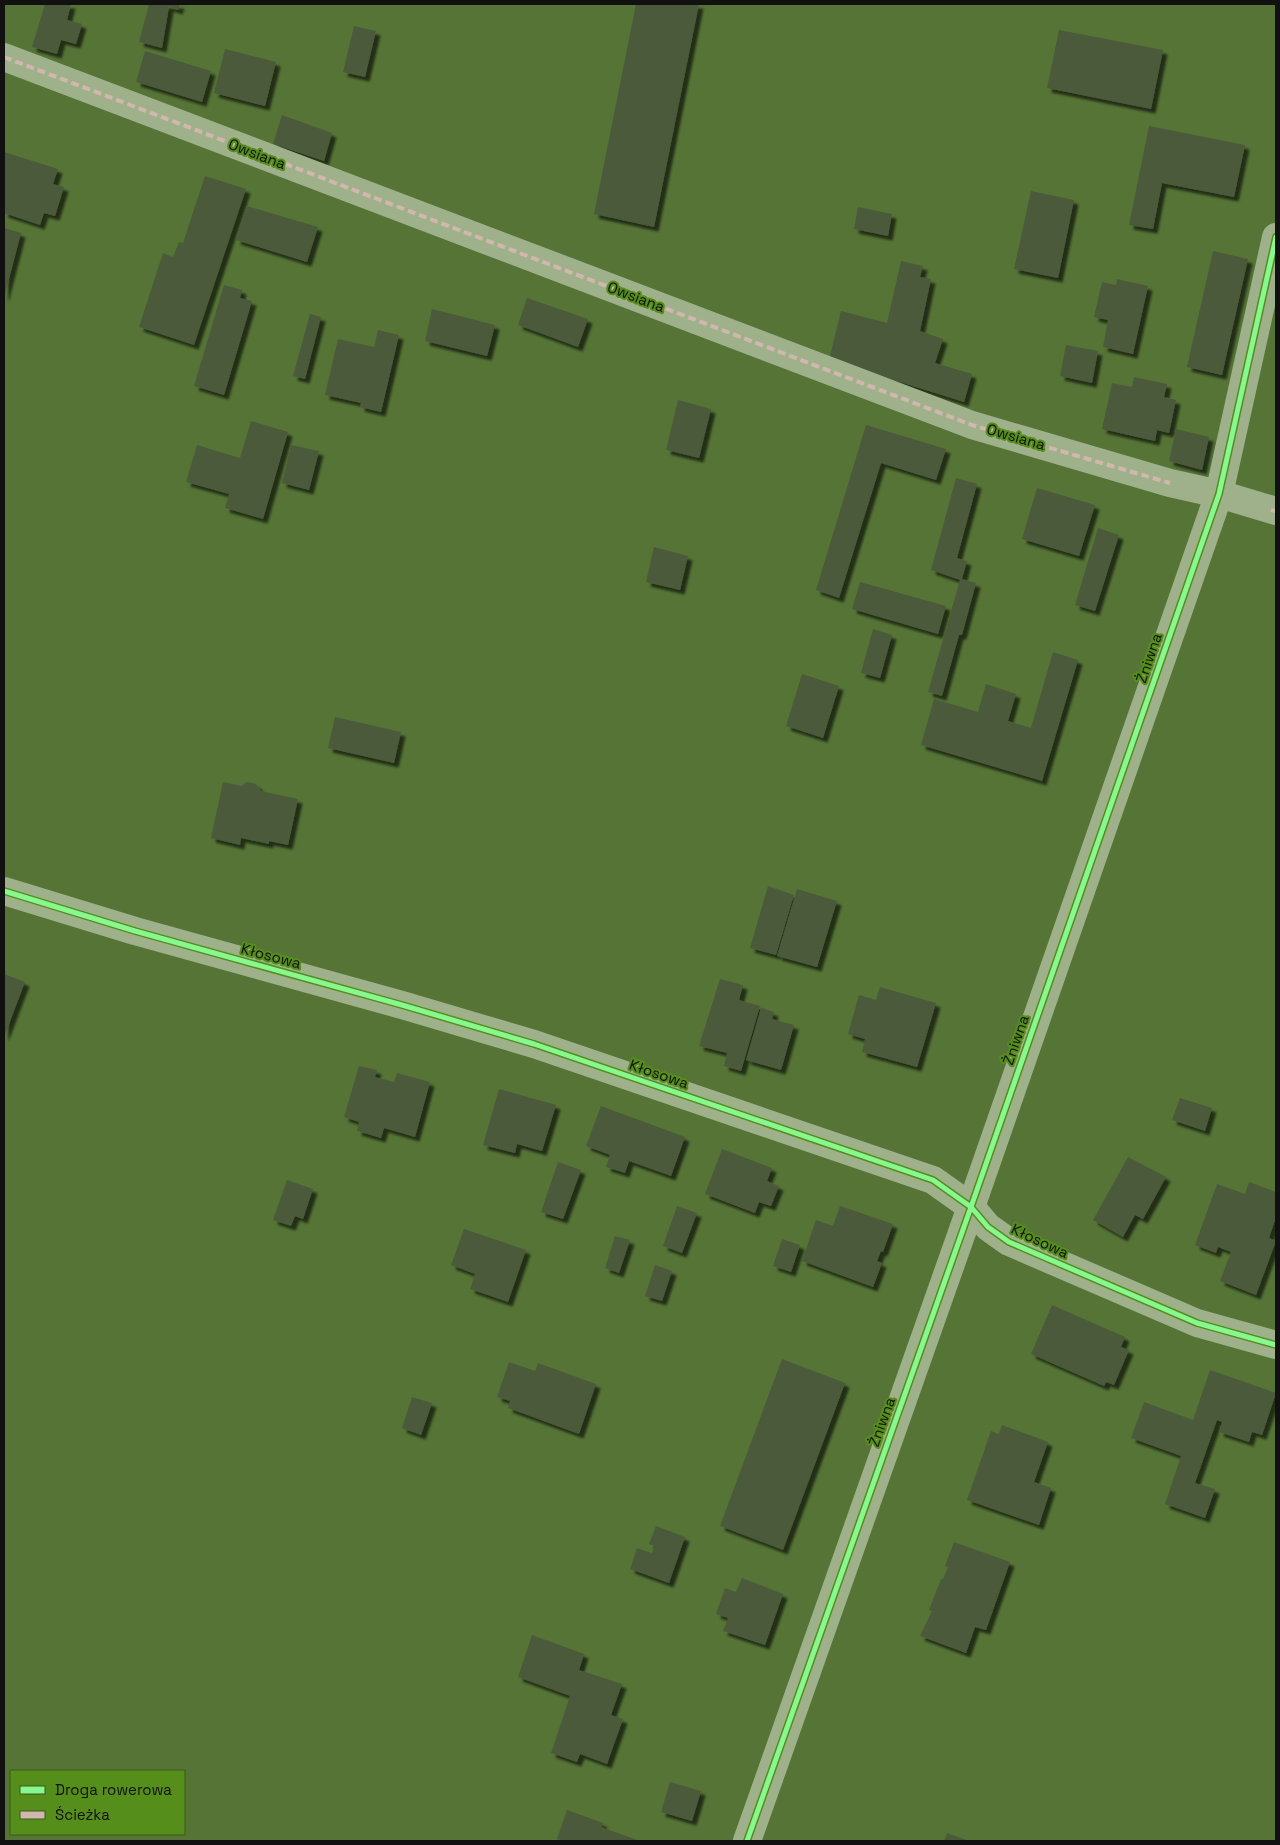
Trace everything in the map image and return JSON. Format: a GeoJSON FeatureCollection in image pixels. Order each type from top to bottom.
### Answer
{"type":"FeatureCollection","features":[{"type":"Feature","properties":{"kind":"street","name":"Owsiana"},"geometry":{"type":"LineString","coordinates":[[4,58],[972,425],[1170,483],[1219,494],[1276,511]]}},
{"type":"Feature","properties":{"kind":"street","name":"Żniwna"},"geometry":{"type":"LineString","coordinates":[[746,1841],[971,1207],[1219,494],[1276,237]]}},
{"type":"Feature","properties":{"kind":"street","name":"Kłosowa"},"geometry":{"type":"LineString","coordinates":[[4,892],[144,934],[402,1005],[534,1044],[933,1180],[971,1207],[988,1227],[1008,1242],[1196,1323],[1276,1345]]}},
{"type":"Feature","properties":{"kind":"building"},"geometry":{"type":"Polygon","coordinates":[[[45,4],[71,4],[67,20],[82,24],[76,44],[61,40],[57,54],[32,47],[45,4]]]}},
{"type":"Feature","properties":{"kind":"building"},"geometry":{"type":"Polygon","coordinates":[[[149,4],[180,4],[178,10],[169,7],[162,48],[139,42],[149,4]]]}},
{"type":"Feature","properties":{"kind":"building"},"geometry":{"type":"Polygon","coordinates":[[[636,4],[699,4],[654,227],[594,214],[636,4]]]}},
{"type":"Feature","properties":{"kind":"building"},"geometry":{"type":"Polygon","coordinates":[[[354,26],[376,31],[365,77],[343,72],[354,26]]]}},
{"type":"Feature","properties":{"kind":"building"},"geometry":{"type":"Polygon","coordinates":[[[1059,30],[1163,50],[1151,109],[1047,88],[1059,30]]]}},
{"type":"Feature","properties":{"kind":"building"},"geometry":{"type":"Polygon","coordinates":[[[225,49],[276,62],[265,106],[214,93],[225,49]]]}},
{"type":"Feature","properties":{"kind":"building"},"geometry":{"type":"Polygon","coordinates":[[[145,51],[211,71],[202,102],[136,82],[145,51]]]}},
{"type":"Feature","properties":{"kind":"building"},"geometry":{"type":"Polygon","coordinates":[[[282,115],[332,133],[324,161],[273,144],[282,115]]]}},
{"type":"Feature","properties":{"kind":"building"},"geometry":{"type":"Polygon","coordinates":[[[1149,126],[1245,145],[1234,197],[1162,183],[1153,229],[1129,225],[1149,126]]]}},
{"type":"Feature","properties":{"kind":"building"},"geometry":{"type":"Polygon","coordinates":[[[4,152],[58,169],[53,184],[64,187],[55,216],[44,213],[40,225],[4,213],[4,152]]]}},
{"type":"Feature","properties":{"kind":"building"},"geometry":{"type":"Polygon","coordinates":[[[205,176],[246,189],[194,345],[139,327],[163,253],[173,257],[179,242],[183,243],[205,176]]]}},
{"type":"Feature","properties":{"kind":"building"},"geometry":{"type":"Polygon","coordinates":[[[1031,191],[1074,200],[1058,278],[1014,269],[1031,191]]]}},
{"type":"Feature","properties":{"kind":"building"},"geometry":{"type":"Polygon","coordinates":[[[247,206],[318,227],[307,262],[236,240],[247,206]]]}},
{"type":"Feature","properties":{"kind":"building"},"geometry":{"type":"Polygon","coordinates":[[[858,207],[892,214],[888,236],[854,229],[858,207]]]}},
{"type":"Feature","properties":{"kind":"building"},"geometry":{"type":"Polygon","coordinates":[[[4,228],[21,233],[4,298],[4,228]]]}},
{"type":"Feature","properties":{"kind":"building"},"geometry":{"type":"Polygon","coordinates":[[[1213,251],[1248,259],[1222,375],[1187,367],[1213,251]]]}},
{"type":"Feature","properties":{"kind":"building"},"geometry":{"type":"Polygon","coordinates":[[[901,261],[923,266],[920,277],[931,279],[920,331],[943,339],[935,363],[972,374],[964,402],[829,360],[841,311],[887,323],[901,261]]]}},
{"type":"Feature","properties":{"kind":"building"},"geometry":{"type":"Polygon","coordinates":[[[1117,279],[1148,286],[1133,354],[1103,347],[1108,320],[1094,317],[1102,282],[1116,285],[1117,279]]]}},
{"type":"Feature","properties":{"kind":"building"},"geometry":{"type":"Polygon","coordinates":[[[224,285],[242,290],[240,298],[252,301],[224,395],[194,386],[224,285]]]}},
{"type":"Feature","properties":{"kind":"building"},"geometry":{"type":"Polygon","coordinates":[[[527,298],[588,319],[578,347],[518,325],[527,298]]]}},
{"type":"Feature","properties":{"kind":"building"},"geometry":{"type":"Polygon","coordinates":[[[432,309],[495,325],[487,356],[425,341],[432,309]]]}},
{"type":"Feature","properties":{"kind":"building"},"geometry":{"type":"Polygon","coordinates":[[[310,314],[321,317],[305,379],[293,376],[310,314]]]}},
{"type":"Feature","properties":{"kind":"building"},"geometry":{"type":"Polygon","coordinates":[[[378,330],[399,335],[381,412],[360,407],[361,403],[325,395],[338,339],[374,347],[378,330]]]}},
{"type":"Feature","properties":{"kind":"building"},"geometry":{"type":"Polygon","coordinates":[[[1066,345],[1098,351],[1092,383],[1060,376],[1066,345]]]}},
{"type":"Feature","properties":{"kind":"building"},"geometry":{"type":"Polygon","coordinates":[[[1134,377],[1167,384],[1164,397],[1176,400],[1169,433],[1157,430],[1155,441],[1102,429],[1112,383],[1132,387],[1134,377]]]}},
{"type":"Feature","properties":{"kind":"building"},"geometry":{"type":"Polygon","coordinates":[[[678,400],[711,409],[699,458],[666,450],[678,400]]]}},
{"type":"Feature","properties":{"kind":"building"},"geometry":{"type":"Polygon","coordinates":[[[251,421],[288,432],[263,519],[225,508],[229,494],[186,482],[197,445],[240,458],[251,421]]]}},
{"type":"Feature","properties":{"kind":"building"},"geometry":{"type":"Polygon","coordinates":[[[866,425],[946,449],[936,480],[881,463],[839,598],[816,590],[866,425]]]}},
{"type":"Feature","properties":{"kind":"building"},"geometry":{"type":"Polygon","coordinates":[[[1176,429],[1209,437],[1202,470],[1169,461],[1176,429]]]}},
{"type":"Feature","properties":{"kind":"building"},"geometry":{"type":"Polygon","coordinates":[[[291,445],[319,451],[309,490],[282,483],[291,445]]]}},
{"type":"Feature","properties":{"kind":"building"},"geometry":{"type":"Polygon","coordinates":[[[956,478],[977,484],[957,558],[967,561],[962,579],[976,583],[962,635],[959,635],[942,696],[928,692],[960,580],[931,570],[956,478]]]}},
{"type":"Feature","properties":{"kind":"building"},"geometry":{"type":"Polygon","coordinates":[[[1037,488],[1095,505],[1079,556],[1022,539],[1037,488]]]}},
{"type":"Feature","properties":{"kind":"building"},"geometry":{"type":"Polygon","coordinates":[[[1098,528],[1119,535],[1095,611],[1075,605],[1098,528]]]}},
{"type":"Feature","properties":{"kind":"building"},"geometry":{"type":"Polygon","coordinates":[[[654,547],[688,556],[680,590],[646,582],[654,547]]]}},
{"type":"Feature","properties":{"kind":"building"},"geometry":{"type":"Polygon","coordinates":[[[860,582],[946,606],[938,634],[852,609],[860,582]]]}},
{"type":"Feature","properties":{"kind":"building"},"geometry":{"type":"Polygon","coordinates":[[[873,629],[892,635],[880,678],[861,673],[873,629]]]}},
{"type":"Feature","properties":{"kind":"building"},"geometry":{"type":"Polygon","coordinates":[[[1053,652],[1078,660],[1042,781],[921,745],[934,699],[978,712],[986,684],[1016,694],[1008,721],[1031,728],[1053,652]]]}},
{"type":"Feature","properties":{"kind":"building"},"geometry":{"type":"Polygon","coordinates":[[[802,674],[839,686],[823,738],[786,726],[802,674]]]}},
{"type":"Feature","properties":{"kind":"building"},"geometry":{"type":"Polygon","coordinates":[[[335,717],[401,732],[394,763],[328,748],[335,717]]]}},
{"type":"Feature","properties":{"kind":"building"},"geometry":{"type":"Polygon","coordinates":[[[223,782],[241,786],[247,782],[256,784],[261,791],[298,799],[288,845],[269,841],[269,844],[241,838],[240,845],[211,838],[223,782]]]}},
{"type":"Feature","properties":{"kind":"building"},"geometry":{"type":"Polygon","coordinates":[[[768,886],[794,895],[776,955],[750,948],[768,886]]]}},
{"type":"Feature","properties":{"kind":"building"},"geometry":{"type":"Polygon","coordinates":[[[797,889],[837,901],[817,967],[777,956],[797,889]]]}},
{"type":"Feature","properties":{"kind":"building"},"geometry":{"type":"Polygon","coordinates":[[[4,974],[25,982],[4,1037],[4,974]]]}},
{"type":"Feature","properties":{"kind":"building"},"geometry":{"type":"Polygon","coordinates":[[[720,979],[743,985],[739,1000],[760,1006],[741,1071],[724,1066],[727,1053],[699,1046],[720,979]]]}},
{"type":"Feature","properties":{"kind":"building"},"geometry":{"type":"Polygon","coordinates":[[[880,987],[936,1003],[917,1067],[862,1052],[865,1039],[848,1034],[859,995],[876,1000],[880,987]]]}},
{"type":"Feature","properties":{"kind":"building"},"geometry":{"type":"Polygon","coordinates":[[[761,1008],[774,1012],[772,1019],[794,1025],[781,1070],[746,1060],[761,1008]]]}},
{"type":"Feature","properties":{"kind":"building"},"geometry":{"type":"Polygon","coordinates":[[[359,1066],[377,1070],[375,1077],[394,1082],[397,1073],[430,1082],[415,1137],[384,1128],[381,1138],[357,1131],[359,1122],[344,1117],[359,1066]]]}},
{"type":"Feature","properties":{"kind":"building"},"geometry":{"type":"Polygon","coordinates":[[[499,1089],[556,1105],[542,1151],[517,1144],[515,1153],[483,1145],[499,1089]]]}},
{"type":"Feature","properties":{"kind":"building"},"geometry":{"type":"Polygon","coordinates":[[[1180,1098],[1212,1108],[1205,1131],[1172,1120],[1180,1098]]]}},
{"type":"Feature","properties":{"kind":"building"},"geometry":{"type":"Polygon","coordinates":[[[601,1106],[685,1137],[671,1176],[629,1161],[625,1173],[606,1167],[610,1155],[586,1146],[601,1106]]]}},
{"type":"Feature","properties":{"kind":"building"},"geometry":{"type":"Polygon","coordinates":[[[722,1149],[772,1168],[767,1181],[779,1186],[771,1206],[759,1202],[755,1213],[705,1194],[722,1149]]]}},
{"type":"Feature","properties":{"kind":"building"},"geometry":{"type":"Polygon","coordinates":[[[1128,1157],[1166,1177],[1143,1219],[1135,1215],[1123,1237],[1093,1220],[1128,1157]]]}},
{"type":"Feature","properties":{"kind":"building"},"geometry":{"type":"Polygon","coordinates":[[[558,1162],[581,1170],[563,1219],[541,1212],[558,1162]]]}},
{"type":"Feature","properties":{"kind":"building"},"geometry":{"type":"Polygon","coordinates":[[[287,1180],[313,1189],[303,1219],[295,1216],[291,1226],[273,1220],[287,1180]]]}},
{"type":"Feature","properties":{"kind":"building"},"geometry":{"type":"Polygon","coordinates":[[[1249,1182],[1276,1192],[1276,1217],[1269,1238],[1276,1241],[1256,1295],[1220,1281],[1231,1252],[1218,1247],[1216,1253],[1195,1245],[1217,1184],[1245,1194],[1249,1182]]]}},
{"type":"Feature","properties":{"kind":"building"},"geometry":{"type":"Polygon","coordinates":[[[677,1206],[697,1213],[682,1253],[663,1246],[677,1206]]]}},
{"type":"Feature","properties":{"kind":"building"},"geometry":{"type":"Polygon","coordinates":[[[840,1206],[893,1224],[883,1252],[881,1251],[877,1261],[882,1263],[873,1287],[802,1261],[816,1220],[833,1226],[840,1206]]]}},
{"type":"Feature","properties":{"kind":"building"},"geometry":{"type":"Polygon","coordinates":[[[464,1229],[526,1250],[508,1302],[470,1289],[475,1274],[451,1265],[464,1229]]]}},
{"type":"Feature","properties":{"kind":"building"},"geometry":{"type":"Polygon","coordinates":[[[615,1236],[630,1240],[619,1273],[605,1268],[615,1236]]]}},
{"type":"Feature","properties":{"kind":"building"},"geometry":{"type":"Polygon","coordinates":[[[782,1239],[800,1245],[791,1272],[773,1266],[782,1239]]]}},
{"type":"Feature","properties":{"kind":"building"},"geometry":{"type":"Polygon","coordinates":[[[655,1265],[672,1271],[662,1301],[645,1296],[655,1265]]]}},
{"type":"Feature","properties":{"kind":"building"},"geometry":{"type":"Polygon","coordinates":[[[1052,1305],[1125,1337],[1121,1347],[1129,1350],[1114,1385],[1106,1382],[1104,1386],[1031,1354],[1052,1305]]]}},
{"type":"Feature","properties":{"kind":"building"},"geometry":{"type":"Polygon","coordinates":[[[782,1359],[845,1383],[783,1550],[720,1526],[782,1359]]]}},
{"type":"Feature","properties":{"kind":"building"},"geometry":{"type":"Polygon","coordinates":[[[509,1362],[535,1371],[538,1363],[596,1384],[579,1434],[508,1408],[510,1401],[497,1397],[509,1362]]]}},
{"type":"Feature","properties":{"kind":"building"},"geometry":{"type":"Polygon","coordinates":[[[1210,1370],[1276,1393],[1262,1435],[1252,1432],[1249,1442],[1219,1432],[1222,1422],[1217,1420],[1195,1483],[1215,1489],[1205,1518],[1165,1504],[1181,1456],[1131,1438],[1144,1402],[1193,1420],[1210,1370]]]}},
{"type":"Feature","properties":{"kind":"building"},"geometry":{"type":"Polygon","coordinates":[[[412,1397],[432,1403],[421,1435],[402,1428],[412,1397]]]}},
{"type":"Feature","properties":{"kind":"building"},"geometry":{"type":"Polygon","coordinates":[[[1002,1425],[1048,1442],[1034,1482],[1051,1488],[1039,1525],[967,1500],[991,1431],[999,1434],[1002,1425]]]}},
{"type":"Feature","properties":{"kind":"building"},"geometry":{"type":"Polygon","coordinates":[[[656,1526],[685,1537],[669,1583],[630,1569],[637,1548],[652,1553],[655,1546],[649,1544],[656,1526]]]}},
{"type":"Feature","properties":{"kind":"building"},"geometry":{"type":"Polygon","coordinates":[[[954,1542],[1010,1562],[986,1630],[975,1627],[966,1653],[920,1636],[932,1611],[929,1610],[941,1579],[943,1579],[948,1567],[945,1566],[954,1542]]]}},
{"type":"Feature","properties":{"kind":"building"},"geometry":{"type":"Polygon","coordinates":[[[742,1578],[783,1594],[765,1645],[723,1631],[728,1618],[716,1614],[725,1588],[736,1592],[742,1578]]]}},
{"type":"Feature","properties":{"kind":"building"},"geometry":{"type":"Polygon","coordinates":[[[532,1635],[584,1654],[579,1670],[622,1684],[611,1715],[623,1719],[607,1764],[580,1754],[577,1762],[551,1753],[570,1696],[518,1677],[532,1635]]]}},
{"type":"Feature","properties":{"kind":"building"},"geometry":{"type":"Polygon","coordinates":[[[670,1782],[701,1791],[692,1821],[661,1812],[670,1782]]]}},
{"type":"Feature","properties":{"kind":"building"},"geometry":{"type":"Polygon","coordinates":[[[567,1810],[603,1823],[601,1827],[640,1841],[562,1841],[557,1839],[567,1810]]]}},
{"type":"Feature","properties":{"kind":"building"},"geometry":{"type":"Polygon","coordinates":[[[947,1833],[969,1841],[944,1841],[947,1833]]]}},
{"type":"Feature","properties":{"kind":"marked path"},"geometry":{"type":"LineString","coordinates":[[4,57],[972,425],[1170,483]]}},
{"type":"Feature","properties":{"kind":"marked path"},"geometry":{"type":"LineString","coordinates":[[1271,510],[1276,511]]}},
{"type":"Feature","properties":{"kind":"cycle path"},"geometry":{"type":"LineString","coordinates":[[747,1841],[971,1207],[1219,494],[1276,237]]}},
{"type":"Feature","properties":{"kind":"cycle path"},"geometry":{"type":"LineString","coordinates":[[4,891],[135,931],[402,1005],[534,1044],[933,1180],[971,1207],[988,1227],[1009,1242],[1197,1323],[1276,1345]]}}]}
